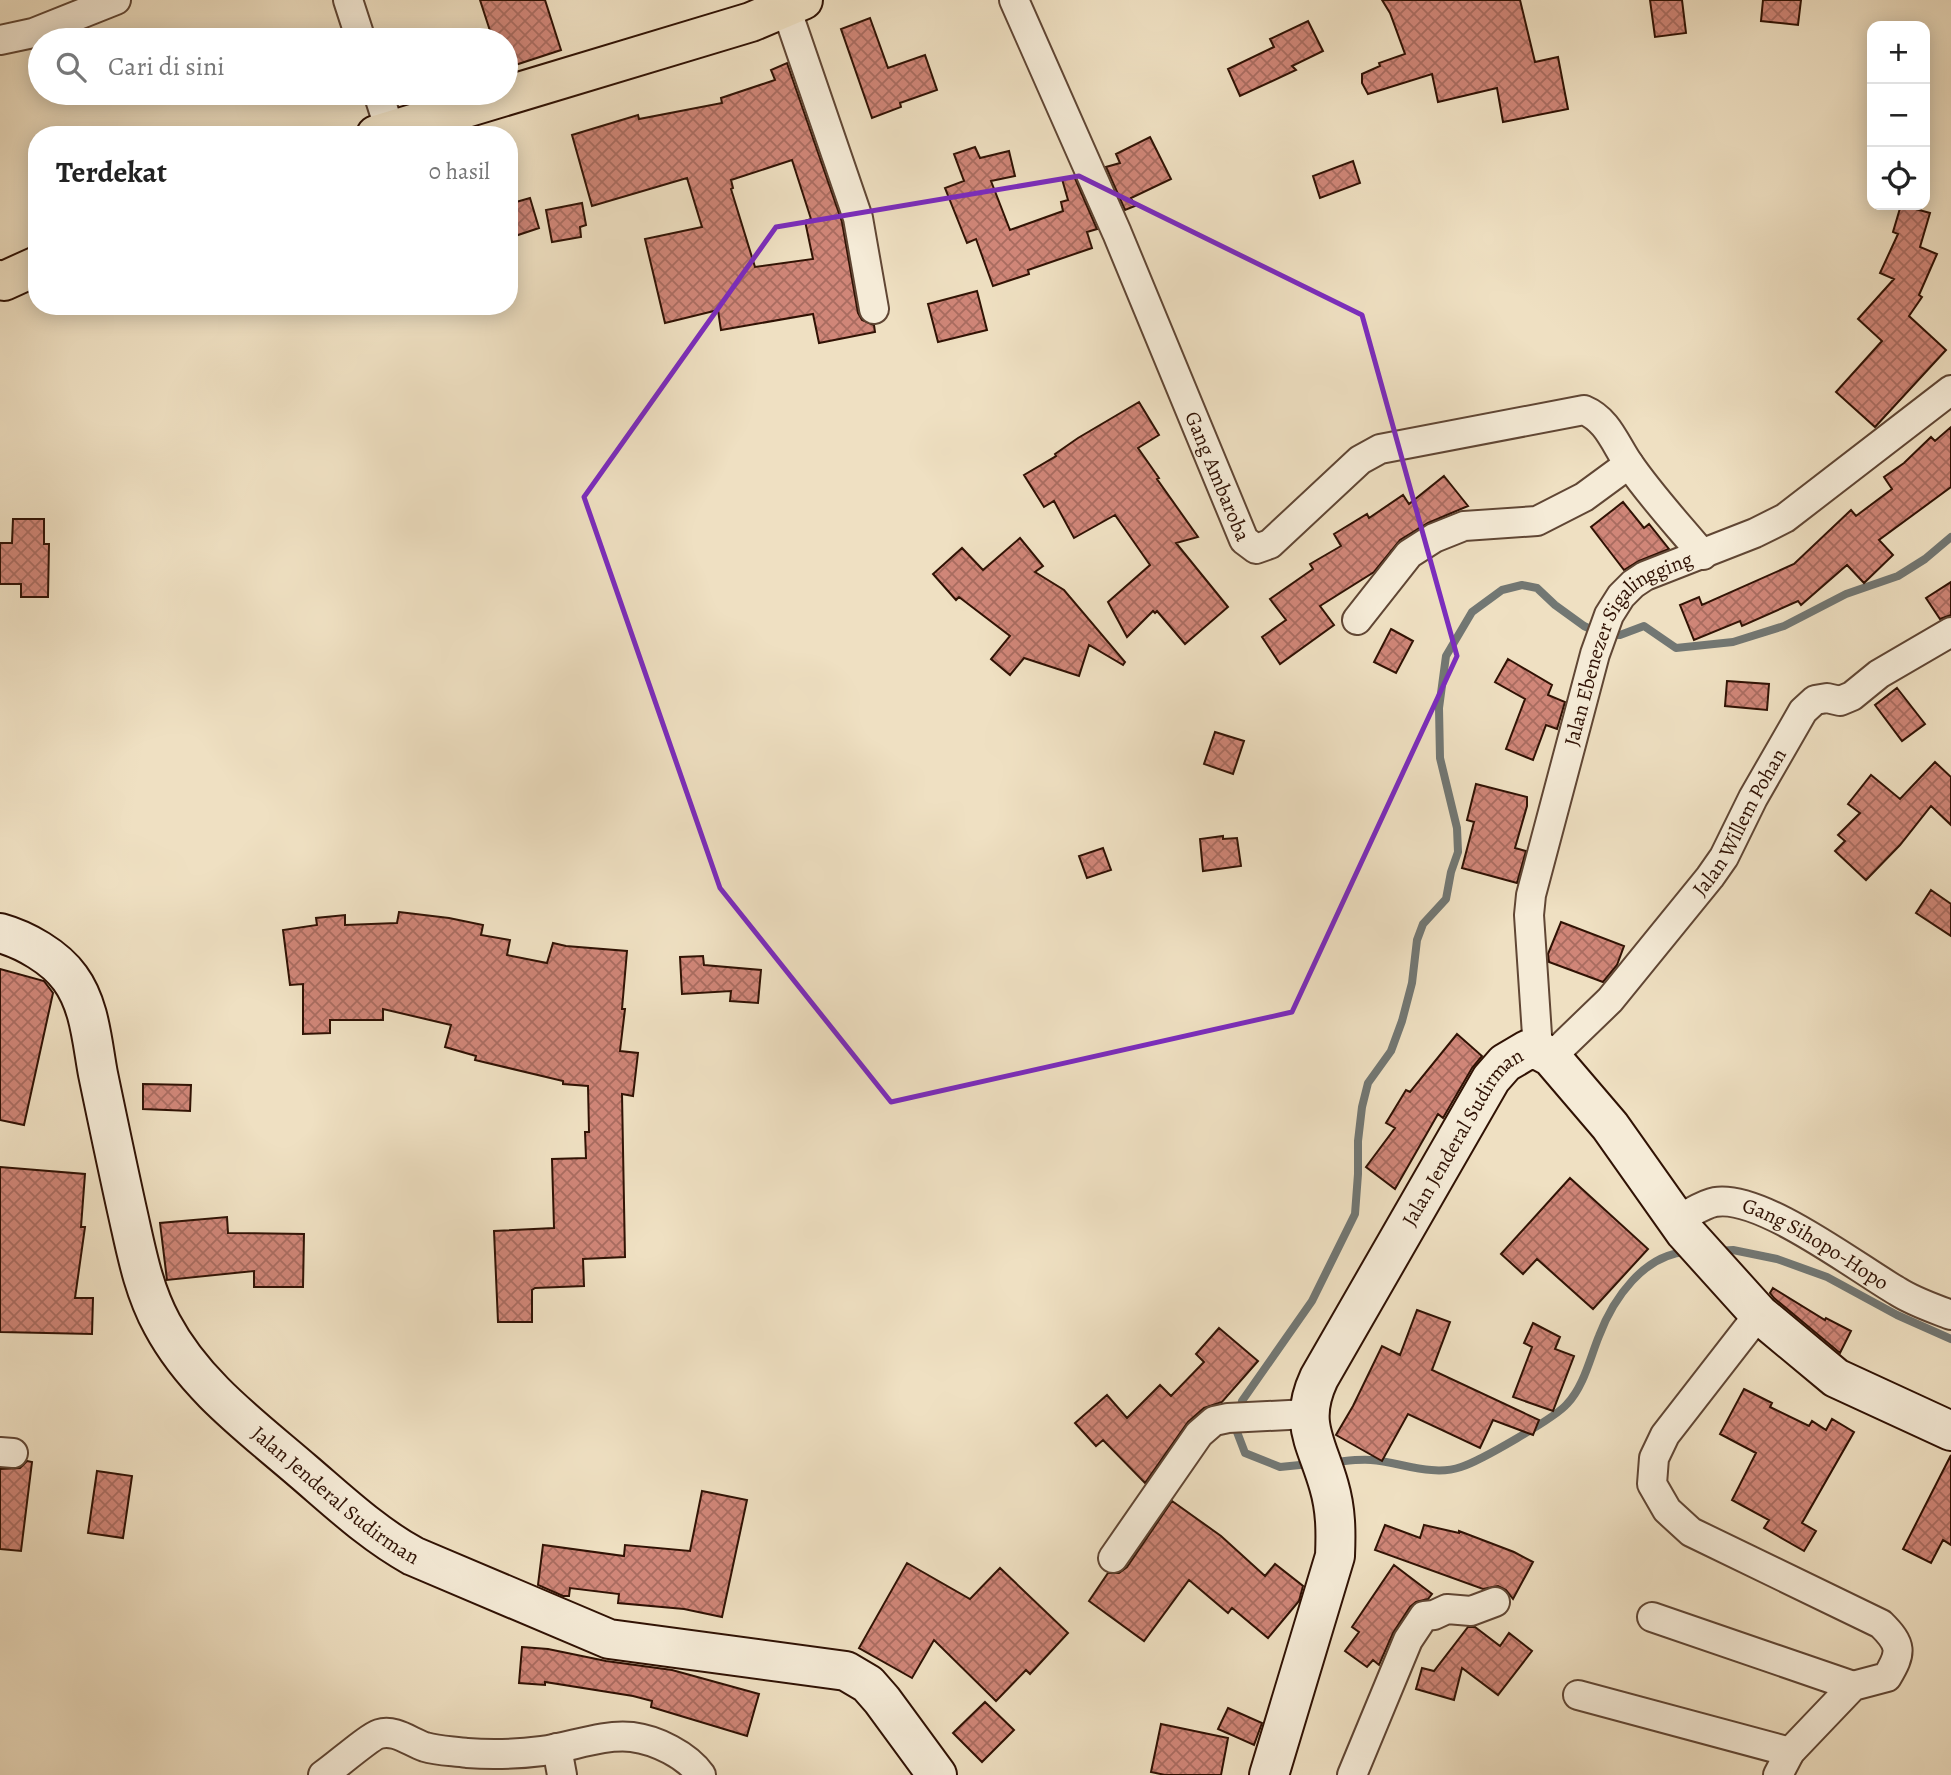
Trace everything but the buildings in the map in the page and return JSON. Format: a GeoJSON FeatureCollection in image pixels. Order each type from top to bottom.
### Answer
{"type":"FeatureCollection","features":[{"type":"Feature","properties":{"kind":"highway"},"geometry":{"type":"LineString","coordinates":[[518,92],[751,22],[794,4]]}},
{"type":"Feature","properties":{"kind":"highway"},"geometry":{"type":"LineString","coordinates":[[403,126],[473,105]]}},
{"type":"Feature","properties":{"kind":"main road","name":"Jalan Jenderal Sudirman"},"geometry":{"type":"LineString","coordinates":[[0,933],[50,958],[70,977],[83,1000],[115,1159],[145,1287],[163,1326],[214,1395],[361,1521],[389,1543],[413,1556],[609,1639],[846,1671],[868,1684],[882,1700],[933,1773]]}},
{"type":"Feature","properties":{"kind":"main road","name":"Jalan Jenderal Sudirman"},"geometry":{"type":"LineString","coordinates":[[1310,1424],[1311,1395],[1319,1378],[1491,1079],[1514,1055],[1527,1049],[1544,1053],[1610,1126],[1681,1226],[1751,1306],[1836,1378],[1951,1431]]}},
{"type":"Feature","properties":{"kind":"main road"},"geometry":{"type":"LineString","coordinates":[[1269,1775],[1335,1556],[1336,1531],[1329,1486],[1310,1424]]}},
{"type":"Feature","properties":{"kind":"street"},"geometry":{"type":"LineString","coordinates":[[46,28],[116,0]]}},
{"type":"Feature","properties":{"kind":"street"},"geometry":{"type":"LineString","coordinates":[[348,0],[357,28]]}},
{"type":"Feature","properties":{"kind":"street","name":"Gang Ambaroba"},"geometry":{"type":"LineString","coordinates":[[1014,0],[1117,233],[1244,540],[1250,547],[1256,550],[1270,544],[1360,460],[1380,449],[1584,410],[1608,428],[1629,464],[1703,555]]}},
{"type":"Feature","properties":{"kind":"street"},"geometry":{"type":"LineString","coordinates":[[794,4],[858,218],[874,309]]}},
{"type":"Feature","properties":{"kind":"street"},"geometry":{"type":"LineString","coordinates":[[0,40],[28,34]]}},
{"type":"Feature","properties":{"kind":"street"},"geometry":{"type":"LineString","coordinates":[[380,105],[382,126]]}},
{"type":"Feature","properties":{"kind":"street","name":"Jalan Ebenezer Sigalingging"},"geometry":{"type":"LineString","coordinates":[[1544,1053],[1530,925],[1531,895],[1595,654],[1609,615],[1621,596],[1645,576],[1703,555],[1785,518],[1951,390]]}},
{"type":"Feature","properties":{"kind":"street"},"geometry":{"type":"LineString","coordinates":[[1357,620],[1409,554],[1434,538],[1464,526],[1537,521],[1584,496],[1629,464]]}},
{"type":"Feature","properties":{"kind":"street","name":"Jalan Willem Pohan"},"geometry":{"type":"LineString","coordinates":[[1544,1053],[1610,1000],[1710,877],[1724,857],[1753,798],[1802,711],[1815,700],[1828,698],[1840,701],[1852,696],[1879,674],[1951,632]]}},
{"type":"Feature","properties":{"kind":"street","name":"Gang Sihopo-Hopo"},"geometry":{"type":"LineString","coordinates":[[1681,1226],[1716,1202],[1747,1205],[1830,1248],[1898,1292],[1951,1315]]}},
{"type":"Feature","properties":{"kind":"street"},"geometry":{"type":"LineString","coordinates":[[1578,1695],[1784,1764],[1853,1686],[1887,1677],[1898,1660],[1899,1651],[1891,1633],[1881,1624],[1691,1532],[1667,1510],[1653,1484],[1654,1458],[1665,1435],[1751,1306]]}},
{"type":"Feature","properties":{"kind":"street"},"geometry":{"type":"LineString","coordinates":[[1113,1558],[1199,1434],[1214,1421],[1264,1416],[1310,1424]]}},
{"type":"Feature","properties":{"kind":"street"},"geometry":{"type":"LineString","coordinates":[[1352,1775],[1408,1640],[1424,1616],[1447,1609],[1471,1611],[1495,1602]]}},
{"type":"Feature","properties":{"kind":"street"},"geometry":{"type":"LineString","coordinates":[[1652,1617],[1853,1686]]}},
{"type":"Feature","properties":{"kind":"street"},"geometry":{"type":"LineString","coordinates":[[323,1775],[372,1737],[382,1733],[392,1733],[426,1747],[468,1753],[508,1754],[544,1751],[592,1740],[632,1737],[666,1748],[694,1765],[701,1775]]}},
{"type":"Feature","properties":{"kind":"street"},"geometry":{"type":"LineString","coordinates":[[557,1748],[562,1775]]}},
{"type":"Feature","properties":{"kind":"highlighted area"},"geometry":{"type":"Polygon","coordinates":[[[1079,176],[1362,315],[1457,656],[1292,1012],[891,1102],[720,888],[584,497],[776,227],[1079,176]]]}},
{"type":"Feature","properties":{"kind":"waterway"},"geometry":{"type":"LineString","coordinates":[[1609,635],[1620,635],[1644,626],[1676,648],[1733,642],[1784,626],[1846,594],[1898,576],[1925,559],[1951,537]]}},
{"type":"Feature","properties":{"kind":"waterway"},"geometry":{"type":"LineString","coordinates":[[1310,1464],[1280,1467],[1245,1453],[1237,1432],[1242,1401],[1312,1301],[1355,1214],[1358,1141],[1368,1083],[1391,1051],[1402,1021],[1412,983],[1417,940],[1423,924],[1446,899],[1458,852],[1457,828],[1440,758],[1439,708],[1446,656],[1472,612],[1502,590],[1522,585],[1537,588],[1555,605],[1597,632]]}},
{"type":"Feature","properties":{"kind":"waterway"},"geometry":{"type":"LineString","coordinates":[[1717,1251],[1733,1250],[1777,1259],[1827,1277],[1897,1315],[1951,1339]]}},
{"type":"Feature","properties":{"kind":"waterway"},"geometry":{"type":"LineString","coordinates":[[1334,1462],[1371,1460],[1427,1470],[1450,1470],[1484,1457],[1517,1439],[1548,1419],[1573,1397],[1605,1322],[1632,1281],[1657,1261],[1687,1252]]}}]}
